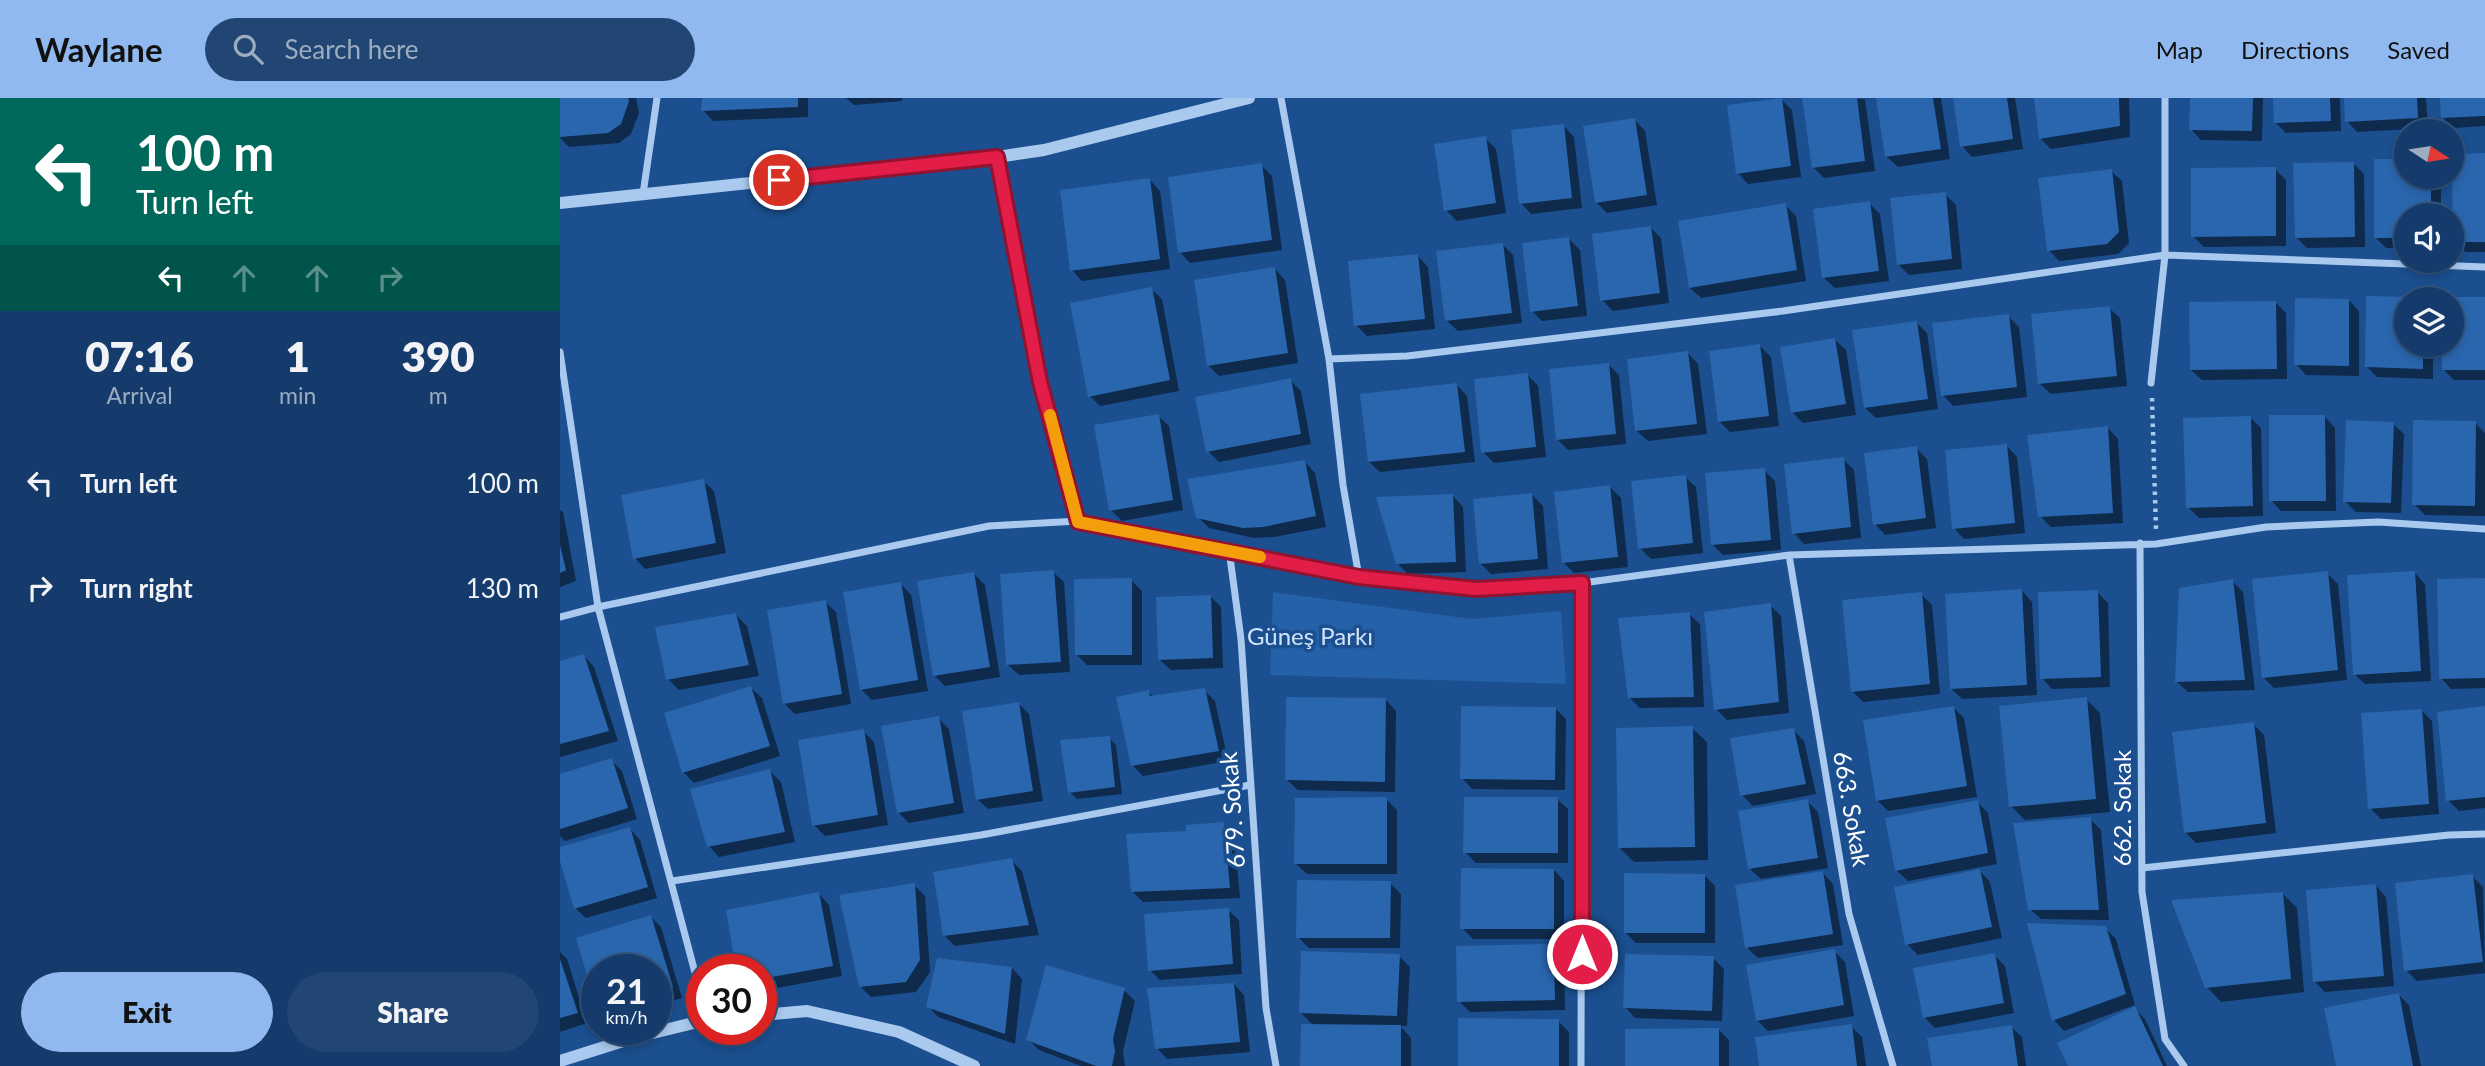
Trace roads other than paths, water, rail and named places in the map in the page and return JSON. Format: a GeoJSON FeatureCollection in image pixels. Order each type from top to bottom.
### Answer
{"type":"FeatureCollection","features":[{"type":"Feature","properties":{"kind":"street"},"geometry":{"type":"LineString","coordinates":[[643,194],[657,98]]}},
{"type":"Feature","properties":{"kind":"street"},"geometry":{"type":"LineString","coordinates":[[560,203],[997,157],[1044,149],[1249,98]]}},
{"type":"Feature","properties":{"kind":"street"},"geometry":{"type":"LineString","coordinates":[[1281,98],[1329,359],[1343,485],[1359,577]]}},
{"type":"Feature","properties":{"kind":"street"},"geometry":{"type":"LineString","coordinates":[[2151,383],[2165,255],[2165,98]]}},
{"type":"Feature","properties":{"kind":"street"},"geometry":{"type":"LineString","coordinates":[[997,157],[1040,382],[1078,522]]}},
{"type":"Feature","properties":{"kind":"street"},"geometry":{"type":"LineString","coordinates":[[1329,359],[1407,356],[1783,311],[2165,255],[2485,267]]}},
{"type":"Feature","properties":{"kind":"street"},"geometry":{"type":"LineString","coordinates":[[560,352],[598,607],[691,954]]}},
{"type":"Feature","properties":{"kind":"street"},"geometry":{"type":"LineString","coordinates":[[560,617],[989,526],[1078,522],[1359,577],[1476,589],[1582,583],[1788,555],[2156,544],[2266,527],[2378,522],[2485,529]]}},
{"type":"Feature","properties":{"kind":"street","name":"662. Sokak"},"geometry":{"type":"LineString","coordinates":[[2140,543],[2142,892],[2165,1039],[2184,1066]]}},
{"type":"Feature","properties":{"kind":"street","name":"679. Sokak"},"geometry":{"type":"LineString","coordinates":[[1229,551],[1241,639],[1266,1009],[1276,1066]]}},
{"type":"Feature","properties":{"kind":"street","name":"663. Sokak"},"geometry":{"type":"LineString","coordinates":[[1788,555],[1849,914],[1893,1066]]}},
{"type":"Feature","properties":{"kind":"street"},"geometry":{"type":"LineString","coordinates":[[1581,1066],[1582,583]]}},
{"type":"Feature","properties":{"kind":"street"},"geometry":{"type":"LineString","coordinates":[[672,881],[981,835],[1250,785]]}},
{"type":"Feature","properties":{"kind":"street"},"geometry":{"type":"LineString","coordinates":[[2142,868],[2449,835],[2485,834]]}},
{"type":"Feature","properties":{"kind":"street"},"geometry":{"type":"LineString","coordinates":[[777,1014],[807,1011],[899,1032],[974,1066]]}},
{"type":"Feature","properties":{"kind":"street"},"geometry":{"type":"LineString","coordinates":[[560,1061],[636,1037],[686,1025]]}},
{"type":"Feature","properties":{"kind":"park label","name":"Güneş Parkı"},"geometry":{"type":"Point","coordinates":[1310,637]}}]}
